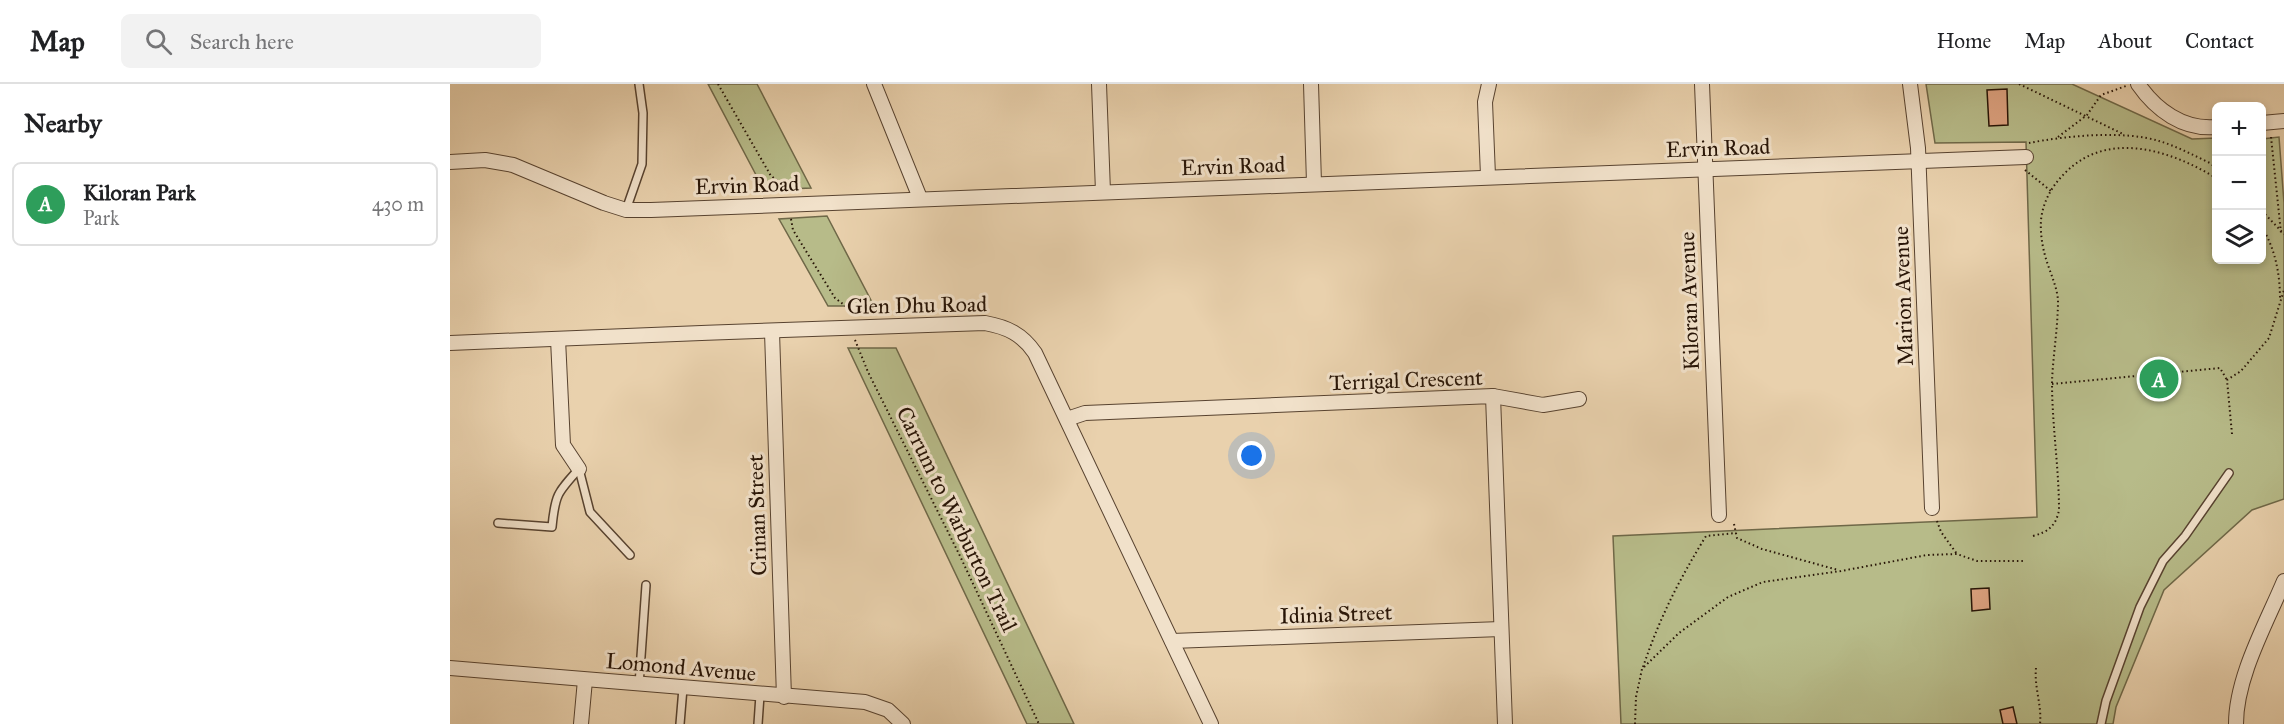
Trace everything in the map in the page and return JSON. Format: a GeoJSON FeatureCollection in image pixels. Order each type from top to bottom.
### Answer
{"type":"FeatureCollection","features":[{"type":"Feature","properties":{"kind":"street"},"geometry":{"type":"LineString","coordinates":[[874,84],[920,198]]}},
{"type":"Feature","properties":{"kind":"street"},"geometry":{"type":"LineString","coordinates":[[1099,84],[1103,192]]}},
{"type":"Feature","properties":{"kind":"street"},"geometry":{"type":"LineString","coordinates":[[1311,84],[1314,183]]}},
{"type":"Feature","properties":{"kind":"street"},"geometry":{"type":"LineString","coordinates":[[1488,176],[1485,102],[1489,84]]}},
{"type":"Feature","properties":{"kind":"street","name":"Kiloran Avenue"},"geometry":{"type":"LineString","coordinates":[[1702,84],[1719,515]]}},
{"type":"Feature","properties":{"kind":"street","name":"Marion Avenue"},"geometry":{"type":"LineString","coordinates":[[1910,84],[1918,161],[1932,508]]}},
{"type":"Feature","properties":{"kind":"street"},"geometry":{"type":"LineString","coordinates":[[2138,84],[2149,100],[2175,119],[2197,126],[2212,127]]}},
{"type":"Feature","properties":{"kind":"street"},"geometry":{"type":"LineString","coordinates":[[2266,123],[2284,121]]}},
{"type":"Feature","properties":{"kind":"street","name":"Ervin Road"},"geometry":{"type":"LineString","coordinates":[[450,162],[485,160],[513,165],[626,210],[1918,161],[2026,163]]}},
{"type":"Feature","properties":{"kind":"street","name":"Glen Dhu Road"},"geometry":{"type":"LineString","coordinates":[[450,343],[853,327],[985,323],[1004,326],[1021,337],[1035,353],[1211,724]]}},
{"type":"Feature","properties":{"kind":"street","name":"Crinan Street"},"geometry":{"type":"LineString","coordinates":[[772,332],[784,697]]}},
{"type":"Feature","properties":{"kind":"street"},"geometry":{"type":"LineString","coordinates":[[558,339],[563,446],[579,469]]}},
{"type":"Feature","properties":{"kind":"street"},"geometry":{"type":"LineString","coordinates":[[1493,396],[1544,405],[1579,399]]}},
{"type":"Feature","properties":{"kind":"street","name":"Terrigal Crescent"},"geometry":{"type":"LineString","coordinates":[[1067,419],[1085,413],[1493,396],[1505,724]]}},
{"type":"Feature","properties":{"kind":"street"},"geometry":{"type":"LineString","coordinates":[[2236,724],[2237,706],[2244,676],[2284,581]]}},
{"type":"Feature","properties":{"kind":"street","name":"Idinia Street"},"geometry":{"type":"LineString","coordinates":[[1172,641],[1501,629]]}},
{"type":"Feature","properties":{"kind":"street","name":"Lomond Avenue"},"geometry":{"type":"LineString","coordinates":[[450,668],[585,681],[865,702],[888,710],[903,724]]}},
{"type":"Feature","properties":{"kind":"street"},"geometry":{"type":"LineString","coordinates":[[581,724],[585,681]]}},
{"type":"Feature","properties":{"kind":"lane"},"geometry":{"type":"LineString","coordinates":[[626,210],[642,164],[643,113],[639,84]]}},
{"type":"Feature","properties":{"kind":"lane"},"geometry":{"type":"LineString","coordinates":[[498,522],[552,527],[555,498],[560,489],[579,469]]}},
{"type":"Feature","properties":{"kind":"lane"},"geometry":{"type":"LineString","coordinates":[[579,469],[590,512],[630,555]]}},
{"type":"Feature","properties":{"kind":"lane"},"geometry":{"type":"LineString","coordinates":[[2101,724],[2106,701],[2140,607],[2163,561],[2185,536],[2229,473]]}},
{"type":"Feature","properties":{"kind":"lane"},"geometry":{"type":"LineString","coordinates":[[639,685],[646,585]]}},
{"type":"Feature","properties":{"kind":"lane"},"geometry":{"type":"LineString","coordinates":[[680,724],[682,688]]}},
{"type":"Feature","properties":{"kind":"lane"},"geometry":{"type":"LineString","coordinates":[[758,724],[760,695]]}},
{"type":"Feature","properties":{"kind":"path"},"geometry":{"type":"LineString","coordinates":[[718,84],[771,176]]}},
{"type":"Feature","properties":{"kind":"path"},"geometry":{"type":"LineString","coordinates":[[2019,84],[2125,136]]}},
{"type":"Feature","properties":{"kind":"path"},"geometry":{"type":"LineString","coordinates":[[2058,137],[2086,116],[2101,95],[2133,84]]}},
{"type":"Feature","properties":{"kind":"path"},"geometry":{"type":"LineString","coordinates":[[2020,143],[2058,137],[2125,136],[2158,140],[2212,164]]}},
{"type":"Feature","properties":{"kind":"path"},"geometry":{"type":"LineString","coordinates":[[2271,136],[2283,234]]}},
{"type":"Feature","properties":{"kind":"path"},"geometry":{"type":"LineString","coordinates":[[2033,536],[2048,532],[2059,510],[2052,384],[2057,295],[2045,258],[2041,234],[2043,209],[2051,191],[2055,183],[2071,167],[2097,153],[2114,148],[2147,149],[2175,157],[2212,176]]}},
{"type":"Feature","properties":{"kind":"path"},"geometry":{"type":"LineString","coordinates":[[2026,163],[2051,191]]}},
{"type":"Feature","properties":{"kind":"path"},"geometry":{"type":"LineString","coordinates":[[2266,215],[2283,234]]}},
{"type":"Feature","properties":{"kind":"path"},"geometry":{"type":"LineString","coordinates":[[793,230],[835,298],[847,307]]}},
{"type":"Feature","properties":{"kind":"path"},"geometry":{"type":"LineString","coordinates":[[2266,234],[2280,276],[2280,302]]}},
{"type":"Feature","properties":{"kind":"path"},"geometry":{"type":"LineString","coordinates":[[2227,380],[2241,370],[2269,338],[2284,290]]}},
{"type":"Feature","properties":{"kind":"path","name":"Carrum to Warburton Trail"},"geometry":{"type":"LineString","coordinates":[[853,327],[868,372],[960,556],[1039,724]]}},
{"type":"Feature","properties":{"kind":"path"},"geometry":{"type":"LineString","coordinates":[[2052,384],[2220,368],[2227,380],[2232,434]]}},
{"type":"Feature","properties":{"kind":"path"},"geometry":{"type":"LineString","coordinates":[[1947,520],[1936,520],[1941,532],[1957,554]]}},
{"type":"Feature","properties":{"kind":"path"},"geometry":{"type":"LineString","coordinates":[[1734,524],[1737,538],[1762,549],[1841,571]]}},
{"type":"Feature","properties":{"kind":"path"},"geometry":{"type":"LineString","coordinates":[[1635,724],[1636,697],[1642,669],[1657,625],[1680,578],[1706,536],[1736,533]]}},
{"type":"Feature","properties":{"kind":"path"},"geometry":{"type":"LineString","coordinates":[[1642,669],[1680,633],[1728,597],[1763,582],[1841,571],[1927,555],[1957,554],[1977,561],[2025,561]]}},
{"type":"Feature","properties":{"kind":"path"},"geometry":{"type":"LineString","coordinates":[[2036,668],[2040,724]]}},
{"type":"Feature","properties":{"kind":"green space"},"geometry":{"type":"Polygon","coordinates":[[[708,84],[757,84],[811,188],[764,190],[708,84]]]}},
{"type":"Feature","properties":{"kind":"green space"},"geometry":{"type":"Polygon","coordinates":[[[1926,84],[2072,84],[2192,139],[2212,138],[2212,264],[2266,264],[2266,139],[2279,137],[2284,203],[2284,499],[2252,510],[2164,590],[2116,707],[2113,724],[1621,724],[1613,536],[2037,517],[2026,142],[1935,143],[1926,84]]]}},
{"type":"Feature","properties":{"kind":"green space"},"geometry":{"type":"Polygon","coordinates":[[[827,216],[874,306],[828,306],[779,219],[827,216]]]}},
{"type":"Feature","properties":{"kind":"green space"},"geometry":{"type":"Polygon","coordinates":[[[848,348],[896,348],[1074,724],[1027,724],[848,348]]]}},
{"type":"Feature","properties":{"kind":"building"},"geometry":{"type":"Polygon","coordinates":[[[2007,89],[2008,125],[1989,126],[1987,90],[2007,89]]]}},
{"type":"Feature","properties":{"kind":"building"},"geometry":{"type":"Polygon","coordinates":[[[1989,588],[1990,609],[1972,611],[1971,589],[1989,588]]]}},
{"type":"Feature","properties":{"kind":"building"},"geometry":{"type":"Polygon","coordinates":[[[2013,707],[2017,724],[2003,724],[2000,710],[2013,707]]]}},
{"type":"Feature","properties":{"kind":"place","name":"Kiloran Park"},"geometry":{"type":"Point","coordinates":[2159,379]}}]}
